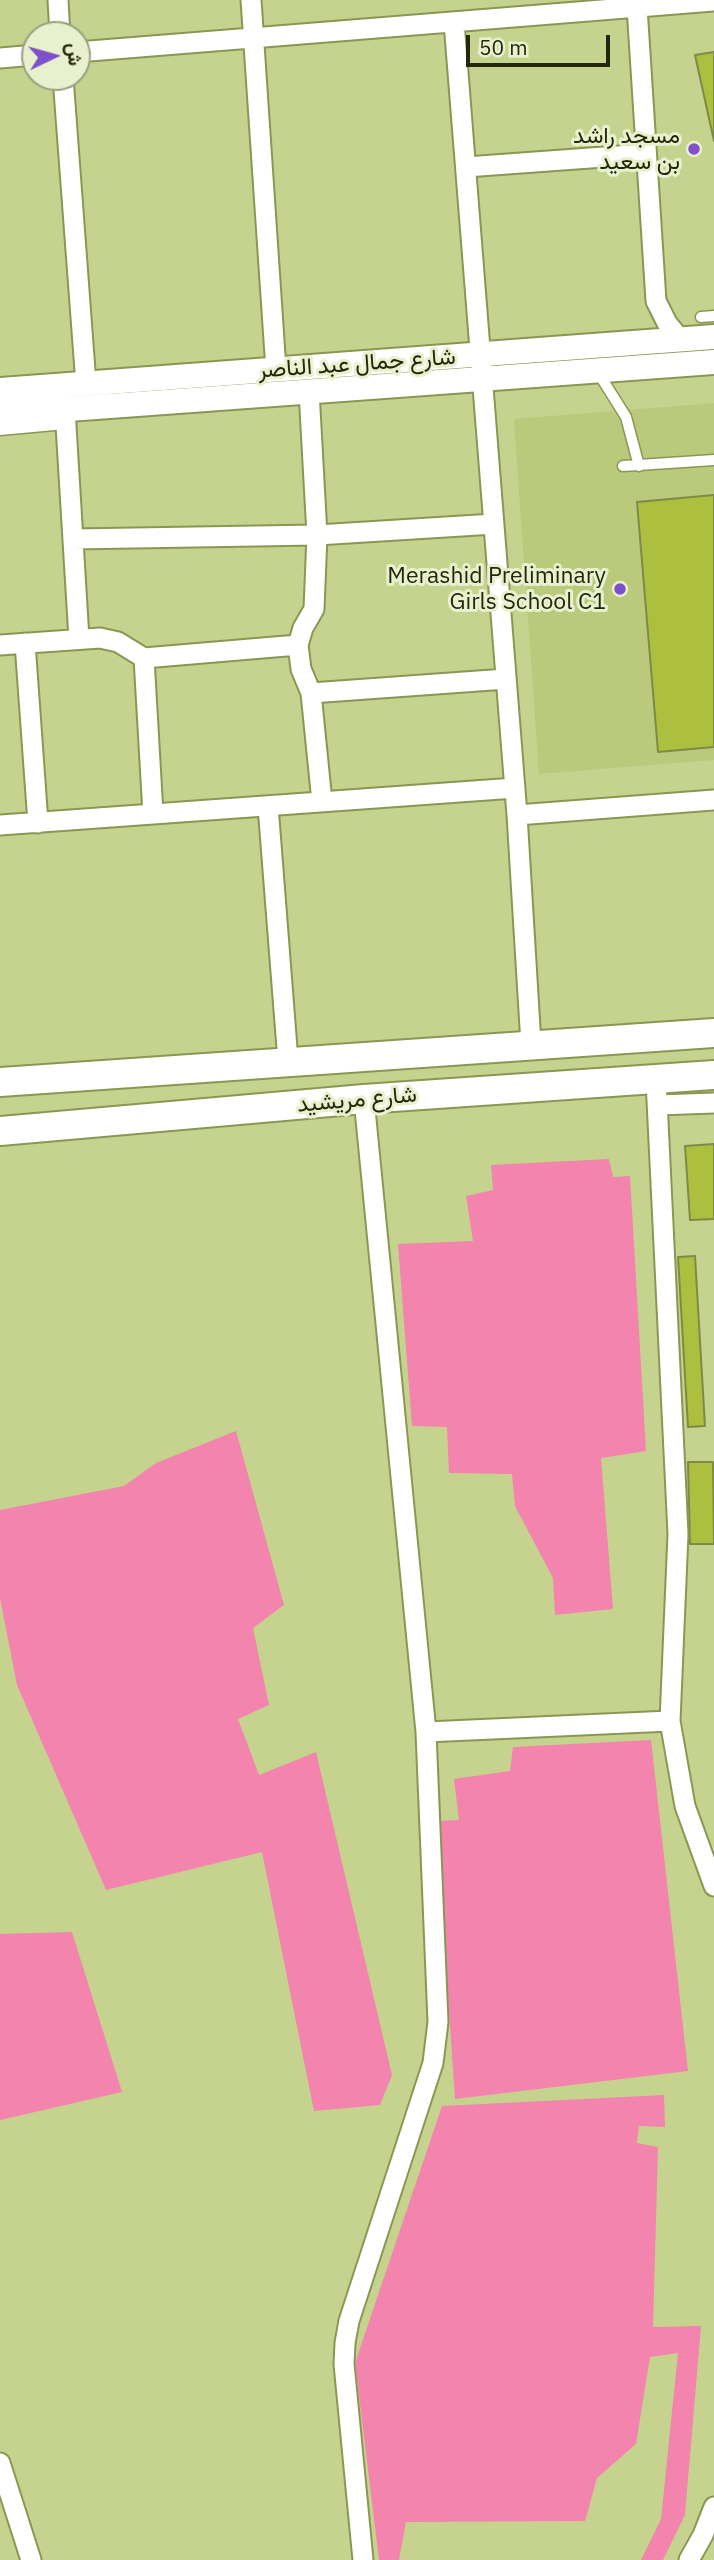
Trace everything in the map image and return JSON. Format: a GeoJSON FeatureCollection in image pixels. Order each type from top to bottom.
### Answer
{"type":"FeatureCollection","features":[{"type":"Feature","properties":{"kind":"main road","name":"شارع مريشيد"},"geometry":{"type":"LineString","coordinates":[[0,1082],[714,1033]]}},
{"type":"Feature","properties":{"kind":"main road","name":"شارع مريشيد"},"geometry":{"type":"LineString","coordinates":[[0,1132],[365,1099],[657,1092],[714,1075]]}},
{"type":"Feature","properties":{"kind":"street"},"geometry":{"type":"LineString","coordinates":[[58,0],[59,21]]}},
{"type":"Feature","properties":{"kind":"street"},"geometry":{"type":"LineString","coordinates":[[251,0],[276,370]]}},
{"type":"Feature","properties":{"kind":"street"},"geometry":{"type":"LineString","coordinates":[[91,51],[454,22],[537,8],[637,8],[714,1]]}},
{"type":"Feature","properties":{"kind":"street"},"geometry":{"type":"LineString","coordinates":[[637,8],[656,301],[667,323],[681,340]]}},
{"type":"Feature","properties":{"kind":"street"},"geometry":{"type":"LineString","coordinates":[[454,22],[517,815],[531,1044]]}},
{"type":"Feature","properties":{"kind":"street"},"geometry":{"type":"LineString","coordinates":[[0,58],[21,56]]}},
{"type":"Feature","properties":{"kind":"street"},"geometry":{"type":"LineString","coordinates":[[64,91],[86,384]]}},
{"type":"Feature","properties":{"kind":"street"},"geometry":{"type":"LineString","coordinates":[[466,167],[645,154]]}},
{"type":"Feature","properties":{"kind":"street"},"geometry":{"type":"LineString","coordinates":[[635,343],[648,325],[656,301]]}},
{"type":"Feature","properties":{"kind":"street","name":"شارع جمال عبد الناصر"},"geometry":{"type":"LineString","coordinates":[[0,414],[65,417],[309,391],[635,343],[681,340],[708,327]]}},
{"type":"Feature","properties":{"kind":"street","name":"شارع جمال عبد الناصر"},"geometry":{"type":"LineString","coordinates":[[0,390],[276,370],[482,367],[596,370],[714,362]]}},
{"type":"Feature","properties":{"kind":"street"},"geometry":{"type":"LineString","coordinates":[[309,391],[317,535],[314,609],[303,628],[298,645],[301,669],[311,693],[321,802]]}},
{"type":"Feature","properties":{"kind":"street"},"geometry":{"type":"LineString","coordinates":[[65,417],[79,639]]}},
{"type":"Feature","properties":{"kind":"street"},"geometry":{"type":"LineString","coordinates":[[73,539],[317,535],[494,524]]}},
{"type":"Feature","properties":{"kind":"street"},"geometry":{"type":"LineString","coordinates":[[0,645],[100,638],[118,642],[144,658],[298,645]]}},
{"type":"Feature","properties":{"kind":"street"},"geometry":{"type":"LineString","coordinates":[[25,643],[38,823]]}},
{"type":"Feature","properties":{"kind":"street"},"geometry":{"type":"LineString","coordinates":[[144,658],[153,814]]}},
{"type":"Feature","properties":{"kind":"street"},"geometry":{"type":"LineString","coordinates":[[311,693],[506,679]]}},
{"type":"Feature","properties":{"kind":"street"},"geometry":{"type":"LineString","coordinates":[[0,825],[514,788]]}},
{"type":"Feature","properties":{"kind":"street"},"geometry":{"type":"LineString","coordinates":[[517,815],[714,800]]}},
{"type":"Feature","properties":{"kind":"street"},"geometry":{"type":"LineString","coordinates":[[268,806],[288,1061]]}},
{"type":"Feature","properties":{"kind":"street"},"geometry":{"type":"LineString","coordinates":[[714,1103],[657,1092],[678,1522],[670,1721],[685,1806],[714,1886]]}},
{"type":"Feature","properties":{"kind":"street"},"geometry":{"type":"LineString","coordinates":[[363,2560],[344,2364],[345,2343],[349,2321],[433,2063],[438,2022],[426,1732],[365,1099]]}},
{"type":"Feature","properties":{"kind":"street"},"geometry":{"type":"LineString","coordinates":[[426,1732],[670,1721]]}},
{"type":"Feature","properties":{"kind":"street"},"geometry":{"type":"LineString","coordinates":[[0,2463],[31,2560]]}},
{"type":"Feature","properties":{"kind":"street"},"geometry":{"type":"LineString","coordinates":[[689,2560],[714,2507]]}},
{"type":"Feature","properties":{"kind":"lane"},"geometry":{"type":"LineString","coordinates":[[708,327],[714,316]]}},
{"type":"Feature","properties":{"kind":"lane"},"geometry":{"type":"LineString","coordinates":[[596,370],[626,417],[639,466]]}},
{"type":"Feature","properties":{"kind":"lane"},"geometry":{"type":"LineString","coordinates":[[0,430],[65,417]]}},
{"type":"Feature","properties":{"kind":"lane"},"geometry":{"type":"LineString","coordinates":[[623,466],[714,460]]}},
{"type":"Feature","properties":{"kind":"shaded area","name":"Merashid Preliminary Girls School C1"},"geometry":{"type":"Polygon","coordinates":[[[714,403],[714,760],[539,774],[514,419],[714,403]]]}},
{"type":"Feature","properties":{"kind":"shaded area"},"geometry":{"type":"Polygon","coordinates":[[[609,1159],[613,1177],[630,1176],[646,1451],[601,1458],[613,1609],[555,1615],[553,1578],[515,1506],[512,1474],[449,1473],[447,1427],[412,1426],[398,1244],[473,1241],[466,1196],[493,1190],[491,1165],[609,1159]]]}},
{"type":"Feature","properties":{"kind":"shaded area"},"geometry":{"type":"Polygon","coordinates":[[[236,1431],[284,1605],[253,1628],[269,1705],[238,1719],[259,1775],[316,1752],[392,2075],[380,2105],[314,2111],[262,1852],[106,1890],[17,1685],[0,1598],[0,1510],[124,1486],[156,1463],[236,1431]]]}},
{"type":"Feature","properties":{"kind":"shaded area"},"geometry":{"type":"Polygon","coordinates":[[[651,1740],[688,2071],[455,2099],[436,1821],[459,1820],[454,1779],[510,1771],[513,1747],[651,1740]]]}},
{"type":"Feature","properties":{"kind":"shaded area"},"geometry":{"type":"Polygon","coordinates":[[[72,1932],[122,2092],[0,2120],[0,1934],[72,1932]]]}},
{"type":"Feature","properties":{"kind":"shaded area"},"geometry":{"type":"Polygon","coordinates":[[[664,2095],[665,2127],[639,2126],[637,2143],[658,2147],[653,2327],[701,2326],[685,2515],[663,2560],[641,2560],[661,2519],[678,2353],[650,2357],[636,2444],[597,2478],[585,2521],[406,2522],[399,2560],[379,2560],[355,2363],[442,2106],[664,2095]]]}},
{"type":"Feature","properties":{"kind":"building"},"geometry":{"type":"Polygon","coordinates":[[[714,52],[714,141],[695,55],[714,52]]]}},
{"type":"Feature","properties":{"kind":"building"},"geometry":{"type":"Polygon","coordinates":[[[714,495],[714,747],[658,752],[637,502],[714,495]]]}},
{"type":"Feature","properties":{"kind":"building"},"geometry":{"type":"Polygon","coordinates":[[[714,1144],[714,1219],[690,1220],[685,1146],[714,1144]]]}},
{"type":"Feature","properties":{"kind":"building"},"geometry":{"type":"Polygon","coordinates":[[[695,1256],[705,1426],[688,1427],[678,1257],[695,1256]]]}},
{"type":"Feature","properties":{"kind":"building"},"geometry":{"type":"Polygon","coordinates":[[[688,1462],[713,1462],[714,1544],[690,1544],[688,1462]]]}},
{"type":"Feature","properties":{"kind":"place","name":"مسجد راشد بن سعيد"},"geometry":{"type":"Point","coordinates":[694,149]}},
{"type":"Feature","properties":{"kind":"place","name":"Merashid Preliminary Girls School C1"},"geometry":{"type":"Point","coordinates":[620,589]}}]}
